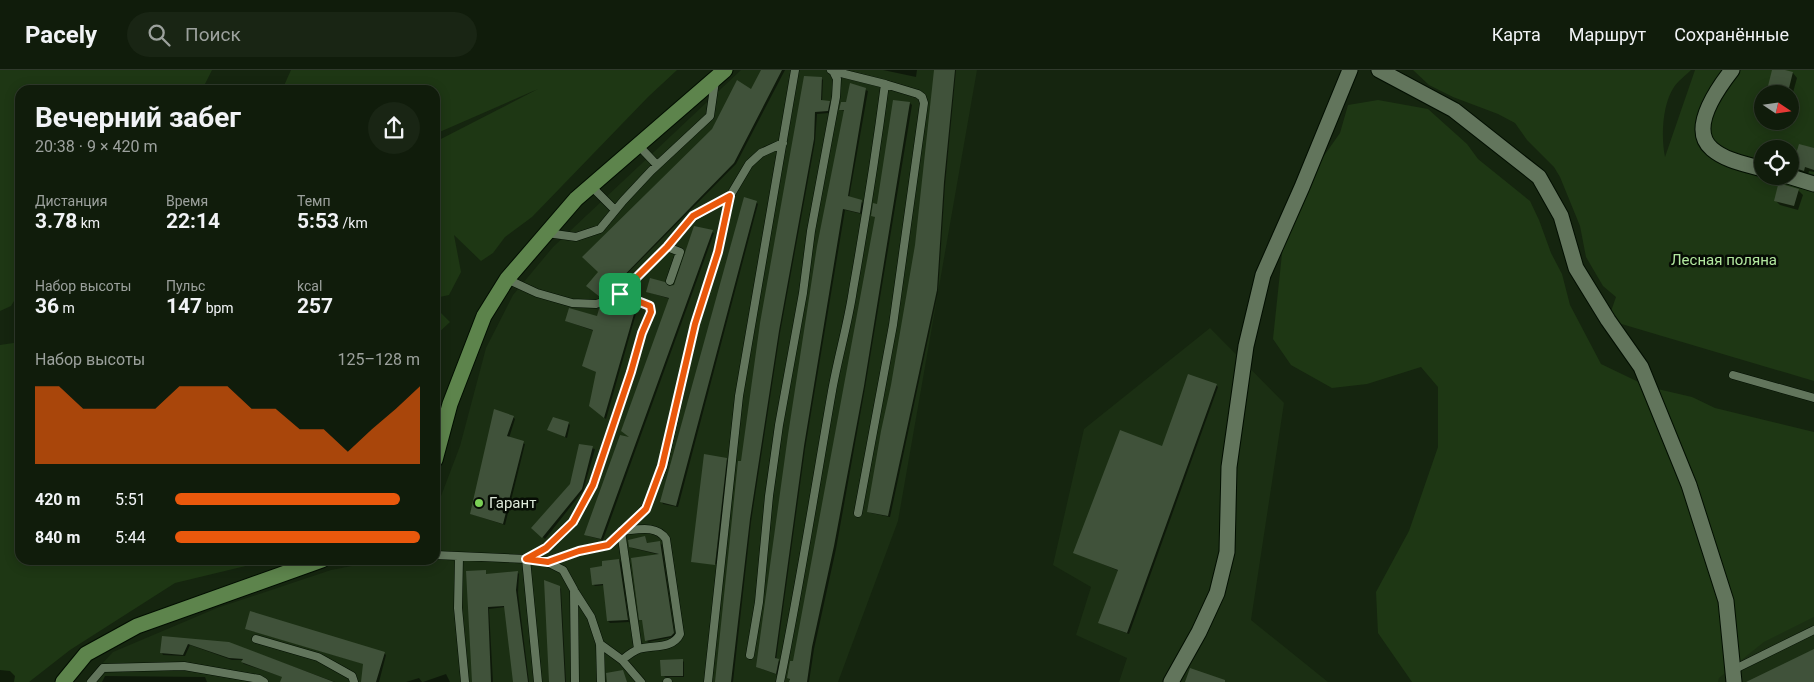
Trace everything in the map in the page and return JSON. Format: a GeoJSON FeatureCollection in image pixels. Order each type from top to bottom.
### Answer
{"type":"FeatureCollection","features":[{"type":"Feature","properties":{"kind":"street"},"geometry":{"type":"LineString","coordinates":[[1171,682],[1218,593],[1228,552],[1229,467],[1246,346],[1263,275],[1302,187],[1350,70]]}},
{"type":"Feature","properties":{"kind":"street"},"geometry":{"type":"LineString","coordinates":[[1379,70],[1454,110],[1539,177],[1561,216],[1576,268],[1608,320],[1641,367],[1689,485],[1726,600],[1733,676]]}},
{"type":"Feature","properties":{"kind":"street"},"geometry":{"type":"LineString","coordinates":[[1732,70],[1714,94],[1704,121],[1703,135],[1711,149],[1729,159],[1754,167]]}},
{"type":"Feature","properties":{"kind":"street"},"geometry":{"type":"LineString","coordinates":[[440,441],[450,404],[484,316],[507,279],[576,199],[720,74]]}},
{"type":"Feature","properties":{"kind":"street"},"geometry":{"type":"LineString","coordinates":[[1799,179],[1814,184]]}},
{"type":"Feature","properties":{"kind":"street"},"geometry":{"type":"LineString","coordinates":[[63,682],[86,654],[137,626],[308,565]]}},
{"type":"Feature","properties":{"kind":"lane"},"geometry":{"type":"LineString","coordinates":[[708,682],[739,396],[795,70]]}},
{"type":"Feature","properties":{"kind":"lane"},"geometry":{"type":"LineString","coordinates":[[831,70],[918,94],[922,97],[924,103],[896,306],[858,512]]}},
{"type":"Feature","properties":{"kind":"lane"},"geometry":{"type":"LineString","coordinates":[[750,656],[759,602],[769,496],[803,293],[811,230],[836,97],[837,80],[831,70]]}},
{"type":"Feature","properties":{"kind":"lane"},"geometry":{"type":"LineString","coordinates":[[547,232],[576,237],[600,229],[615,210],[658,165],[710,116],[720,74]]}},
{"type":"Feature","properties":{"kind":"lane"},"geometry":{"type":"LineString","coordinates":[[780,682],[805,558],[832,390],[853,291],[886,84]]}},
{"type":"Feature","properties":{"kind":"lane"},"geometry":{"type":"LineString","coordinates":[[548,562],[579,551],[608,545],[646,509],[662,466],[695,324],[718,252],[730,196],[749,164],[761,153],[783,143]]}},
{"type":"Feature","properties":{"kind":"lane"},"geometry":{"type":"LineString","coordinates":[[638,145],[658,165]]}},
{"type":"Feature","properties":{"kind":"lane"},"geometry":{"type":"LineString","coordinates":[[591,186],[615,210]]}},
{"type":"Feature","properties":{"kind":"lane"},"geometry":{"type":"LineString","coordinates":[[507,279],[538,293],[572,303],[596,304],[616,298],[667,247],[693,216],[730,196]]}},
{"type":"Feature","properties":{"kind":"lane"},"geometry":{"type":"LineString","coordinates":[[667,247],[680,252],[670,281]]}},
{"type":"Feature","properties":{"kind":"lane"},"geometry":{"type":"LineString","coordinates":[[526,559],[546,548],[573,522],[593,485],[642,333],[651,312],[650,306],[620,294]]}},
{"type":"Feature","properties":{"kind":"lane"},"geometry":{"type":"LineString","coordinates":[[1733,375],[1814,398]]}},
{"type":"Feature","properties":{"kind":"lane"},"geometry":{"type":"LineString","coordinates":[[621,531],[654,529],[662,533],[666,539],[680,634],[677,640],[671,643],[638,649],[622,660]]}},
{"type":"Feature","properties":{"kind":"lane"},"geometry":{"type":"LineString","coordinates":[[621,531],[638,649]]}},
{"type":"Feature","properties":{"kind":"lane"},"geometry":{"type":"LineString","coordinates":[[440,555],[526,559],[548,562],[563,570],[591,617],[600,644],[601,682]]}},
{"type":"Feature","properties":{"kind":"lane"},"geometry":{"type":"LineString","coordinates":[[459,557],[458,608],[465,682]]}},
{"type":"Feature","properties":{"kind":"lane"},"geometry":{"type":"LineString","coordinates":[[526,559],[538,682]]}},
{"type":"Feature","properties":{"kind":"lane"},"geometry":{"type":"LineString","coordinates":[[574,590],[575,682]]}},
{"type":"Feature","properties":{"kind":"lane"},"geometry":{"type":"LineString","coordinates":[[1733,676],[1814,630]]}},
{"type":"Feature","properties":{"kind":"lane"},"geometry":{"type":"LineString","coordinates":[[256,638],[318,657],[352,676],[354,682]]}},
{"type":"Feature","properties":{"kind":"lane"},"geometry":{"type":"LineString","coordinates":[[600,644],[622,660],[641,682]]}},
{"type":"Feature","properties":{"kind":"lane"},"geometry":{"type":"LineString","coordinates":[[91,682],[103,668],[184,666],[259,679],[264,682]]}},
{"type":"Feature","properties":{"kind":"shaded area"},"geometry":{"type":"Polygon","coordinates":[[[741,70],[977,70],[898,521],[838,682],[85,682],[113,652],[217,608],[331,570],[357,565],[440,565],[440,499],[460,446],[486,348],[513,295],[553,247],[741,70]]]}},
{"type":"Feature","properties":{"kind":"shaded area"},"geometry":{"type":"Polygon","coordinates":[[[1210,328],[1284,403],[1251,620],[1328,682],[1119,682],[1127,658],[1076,635],[1091,587],[1053,565],[1084,429],[1210,328]]]}},
{"type":"Feature","properties":{"kind":"shaded area"},"geometry":{"type":"Polygon","coordinates":[[[1814,594],[1814,682],[1666,682],[1814,594]]]}},
{"type":"Feature","properties":{"kind":"green space"},"geometry":{"type":"Polygon","coordinates":[[[0,70],[212,70],[204,85],[15,85],[15,299],[11,306],[0,311],[0,70]]]}},
{"type":"Feature","properties":{"kind":"green space"},"geometry":{"type":"Polygon","coordinates":[[[291,70],[677,70],[648,97],[532,217],[505,237],[493,253],[481,261],[454,235],[461,272],[449,295],[440,297],[440,139],[538,89],[440,132],[440,85],[284,85],[291,70]]]}},
{"type":"Feature","properties":{"kind":"green space","name":"Лесная поляна"},"geometry":{"type":"Polygon","coordinates":[[[1413,70],[1691,70],[1674,87],[1667,103],[1663,131],[1665,157],[1695,70],[1814,70],[1814,381],[1608,320],[1616,297],[1603,286],[1586,257],[1580,226],[1554,167],[1527,140],[1515,123],[1498,114],[1453,97],[1429,85],[1413,70]]]}},
{"type":"Feature","properties":{"kind":"green space"},"geometry":{"type":"Polygon","coordinates":[[[1378,100],[1428,109],[1467,144],[1478,159],[1530,201],[1551,253],[1562,274],[1570,305],[1601,364],[1649,387],[1692,397],[1715,408],[1814,432],[1814,617],[1764,642],[1719,678],[1718,682],[1412,682],[1378,633],[1376,592],[1409,531],[1438,447],[1438,387],[1421,367],[1367,384],[1332,388],[1291,365],[1273,339],[1285,225],[1302,187],[1340,133],[1348,105],[1378,100]]]}},
{"type":"Feature","properties":{"kind":"green space"},"geometry":{"type":"Polygon","coordinates":[[[440,312],[450,322],[440,331],[440,312]]]}},
{"type":"Feature","properties":{"kind":"green space"},"geometry":{"type":"Polygon","coordinates":[[[15,343],[15,565],[250,565],[175,583],[70,650],[29,682],[0,682],[0,345],[15,343]]]}},
{"type":"Feature","properties":{"kind":"building"},"geometry":{"type":"Polygon","coordinates":[[[761,70],[782,70],[734,163],[604,296],[600,297],[586,286],[598,272],[582,257],[712,129],[737,80],[751,89],[761,70]]]}},
{"type":"Feature","properties":{"kind":"building"},"geometry":{"type":"Polygon","coordinates":[[[934,70],[955,70],[944,182],[937,290],[888,516],[867,512],[915,245],[934,70]]]}},
{"type":"Feature","properties":{"kind":"building"},"geometry":{"type":"Polygon","coordinates":[[[1772,70],[1793,72],[1790,85],[1768,85],[1772,70]]]}},
{"type":"Feature","properties":{"kind":"building"},"geometry":{"type":"Polygon","coordinates":[[[804,76],[822,77],[821,100],[830,101],[828,111],[815,112],[814,139],[779,331],[750,519],[731,682],[715,682],[738,461],[741,461],[760,323],[804,76]]]}},
{"type":"Feature","properties":{"kind":"building"},"geometry":{"type":"Polygon","coordinates":[[[850,83],[866,88],[848,196],[862,200],[860,213],[843,209],[804,446],[775,658],[779,659],[776,674],[756,667],[788,435],[817,246],[844,110],[839,110],[841,102],[846,102],[850,83]]]}},
{"type":"Feature","properties":{"kind":"building"},"geometry":{"type":"Polygon","coordinates":[[[893,100],[910,102],[864,386],[834,546],[812,647],[807,682],[789,682],[790,679],[787,678],[790,661],[793,661],[875,217],[871,216],[873,203],[877,204],[893,100]]]}},
{"type":"Feature","properties":{"kind":"building"},"geometry":{"type":"Polygon","coordinates":[[[1799,144],[1814,148],[1814,170],[1805,167],[1804,171],[1799,169],[1799,144]]]}},
{"type":"Feature","properties":{"kind":"building"},"geometry":{"type":"Polygon","coordinates":[[[1778,185],[1799,189],[1794,206],[1774,201],[1778,185]]]}},
{"type":"Feature","properties":{"kind":"building"},"geometry":{"type":"Polygon","coordinates":[[[744,197],[757,201],[676,506],[660,502],[744,197]]]}},
{"type":"Feature","properties":{"kind":"building"},"geometry":{"type":"Polygon","coordinates":[[[694,226],[713,230],[601,539],[584,535],[620,435],[629,437],[621,431],[669,298],[646,292],[650,278],[665,282],[669,286],[674,285],[694,226]]]}},
{"type":"Feature","properties":{"kind":"building"},"geometry":{"type":"Polygon","coordinates":[[[621,301],[636,307],[604,418],[589,406],[596,372],[582,366],[593,330],[565,321],[569,308],[597,316],[599,309],[621,301]]]}},
{"type":"Feature","properties":{"kind":"building"},"geometry":{"type":"Polygon","coordinates":[[[1188,374],[1217,384],[1127,633],[1098,623],[1118,570],[1073,553],[1120,430],[1162,446],[1188,374]]]}},
{"type":"Feature","properties":{"kind":"building"},"geometry":{"type":"Polygon","coordinates":[[[494,409],[514,416],[507,436],[524,441],[503,524],[470,514],[494,409]]]}},
{"type":"Feature","properties":{"kind":"building"},"geometry":{"type":"Polygon","coordinates":[[[553,417],[569,422],[565,437],[547,430],[553,417]]]}},
{"type":"Feature","properties":{"kind":"building"},"geometry":{"type":"Polygon","coordinates":[[[579,444],[593,446],[582,489],[542,538],[531,528],[570,484],[579,444]]]}},
{"type":"Feature","properties":{"kind":"building"},"geometry":{"type":"Polygon","coordinates":[[[704,454],[727,458],[715,565],[691,562],[704,454]]]}},
{"type":"Feature","properties":{"kind":"building"},"geometry":{"type":"Polygon","coordinates":[[[645,536],[647,543],[660,541],[674,633],[671,636],[645,641],[642,620],[639,620],[631,558],[659,554],[629,547],[628,540],[645,536]]]}},
{"type":"Feature","properties":{"kind":"building"},"geometry":{"type":"Polygon","coordinates":[[[619,559],[628,620],[607,621],[603,584],[592,585],[590,568],[602,566],[602,561],[619,559]]]}},
{"type":"Feature","properties":{"kind":"building"},"geometry":{"type":"Polygon","coordinates":[[[486,570],[486,574],[518,571],[516,590],[528,682],[513,682],[504,606],[488,607],[491,682],[472,682],[466,571],[486,570]]]}},
{"type":"Feature","properties":{"kind":"building"},"geometry":{"type":"Polygon","coordinates":[[[544,580],[560,586],[565,682],[549,682],[544,580]]]}},
{"type":"Feature","properties":{"kind":"building"},"geometry":{"type":"Polygon","coordinates":[[[250,611],[385,652],[376,682],[361,682],[363,664],[245,629],[250,611]]]}},
{"type":"Feature","properties":{"kind":"building"},"geometry":{"type":"Polygon","coordinates":[[[162,636],[229,642],[334,682],[280,682],[282,677],[241,662],[243,659],[229,658],[188,644],[183,655],[160,653],[162,636]]]}},
{"type":"Feature","properties":{"kind":"building"},"geometry":{"type":"Polygon","coordinates":[[[1814,649],[1814,682],[1746,682],[1814,649]]]}},
{"type":"Feature","properties":{"kind":"building"},"geometry":{"type":"Polygon","coordinates":[[[683,659],[683,676],[661,676],[660,660],[683,659]]]}},
{"type":"Feature","properties":{"kind":"building"},"geometry":{"type":"Polygon","coordinates":[[[1190,668],[1225,680],[1225,682],[1185,682],[1190,668]]]}},
{"type":"Feature","properties":{"kind":"building"},"geometry":{"type":"Polygon","coordinates":[[[623,670],[627,682],[607,682],[606,673],[623,670]]]}},
{"type":"Feature","properties":{"kind":"place","name":"Гарант"},"geometry":{"type":"Point","coordinates":[479,503]}},
{"type":"Feature","properties":{"kind":"route"},"geometry":{"type":"LineString","coordinates":[[730,196],[718,252],[695,324],[662,466],[646,509],[608,545],[579,551],[548,562],[526,559],[546,548],[573,522],[593,485],[642,333],[651,312],[650,306],[620,294],[667,247],[693,216],[730,196]]}}]}
